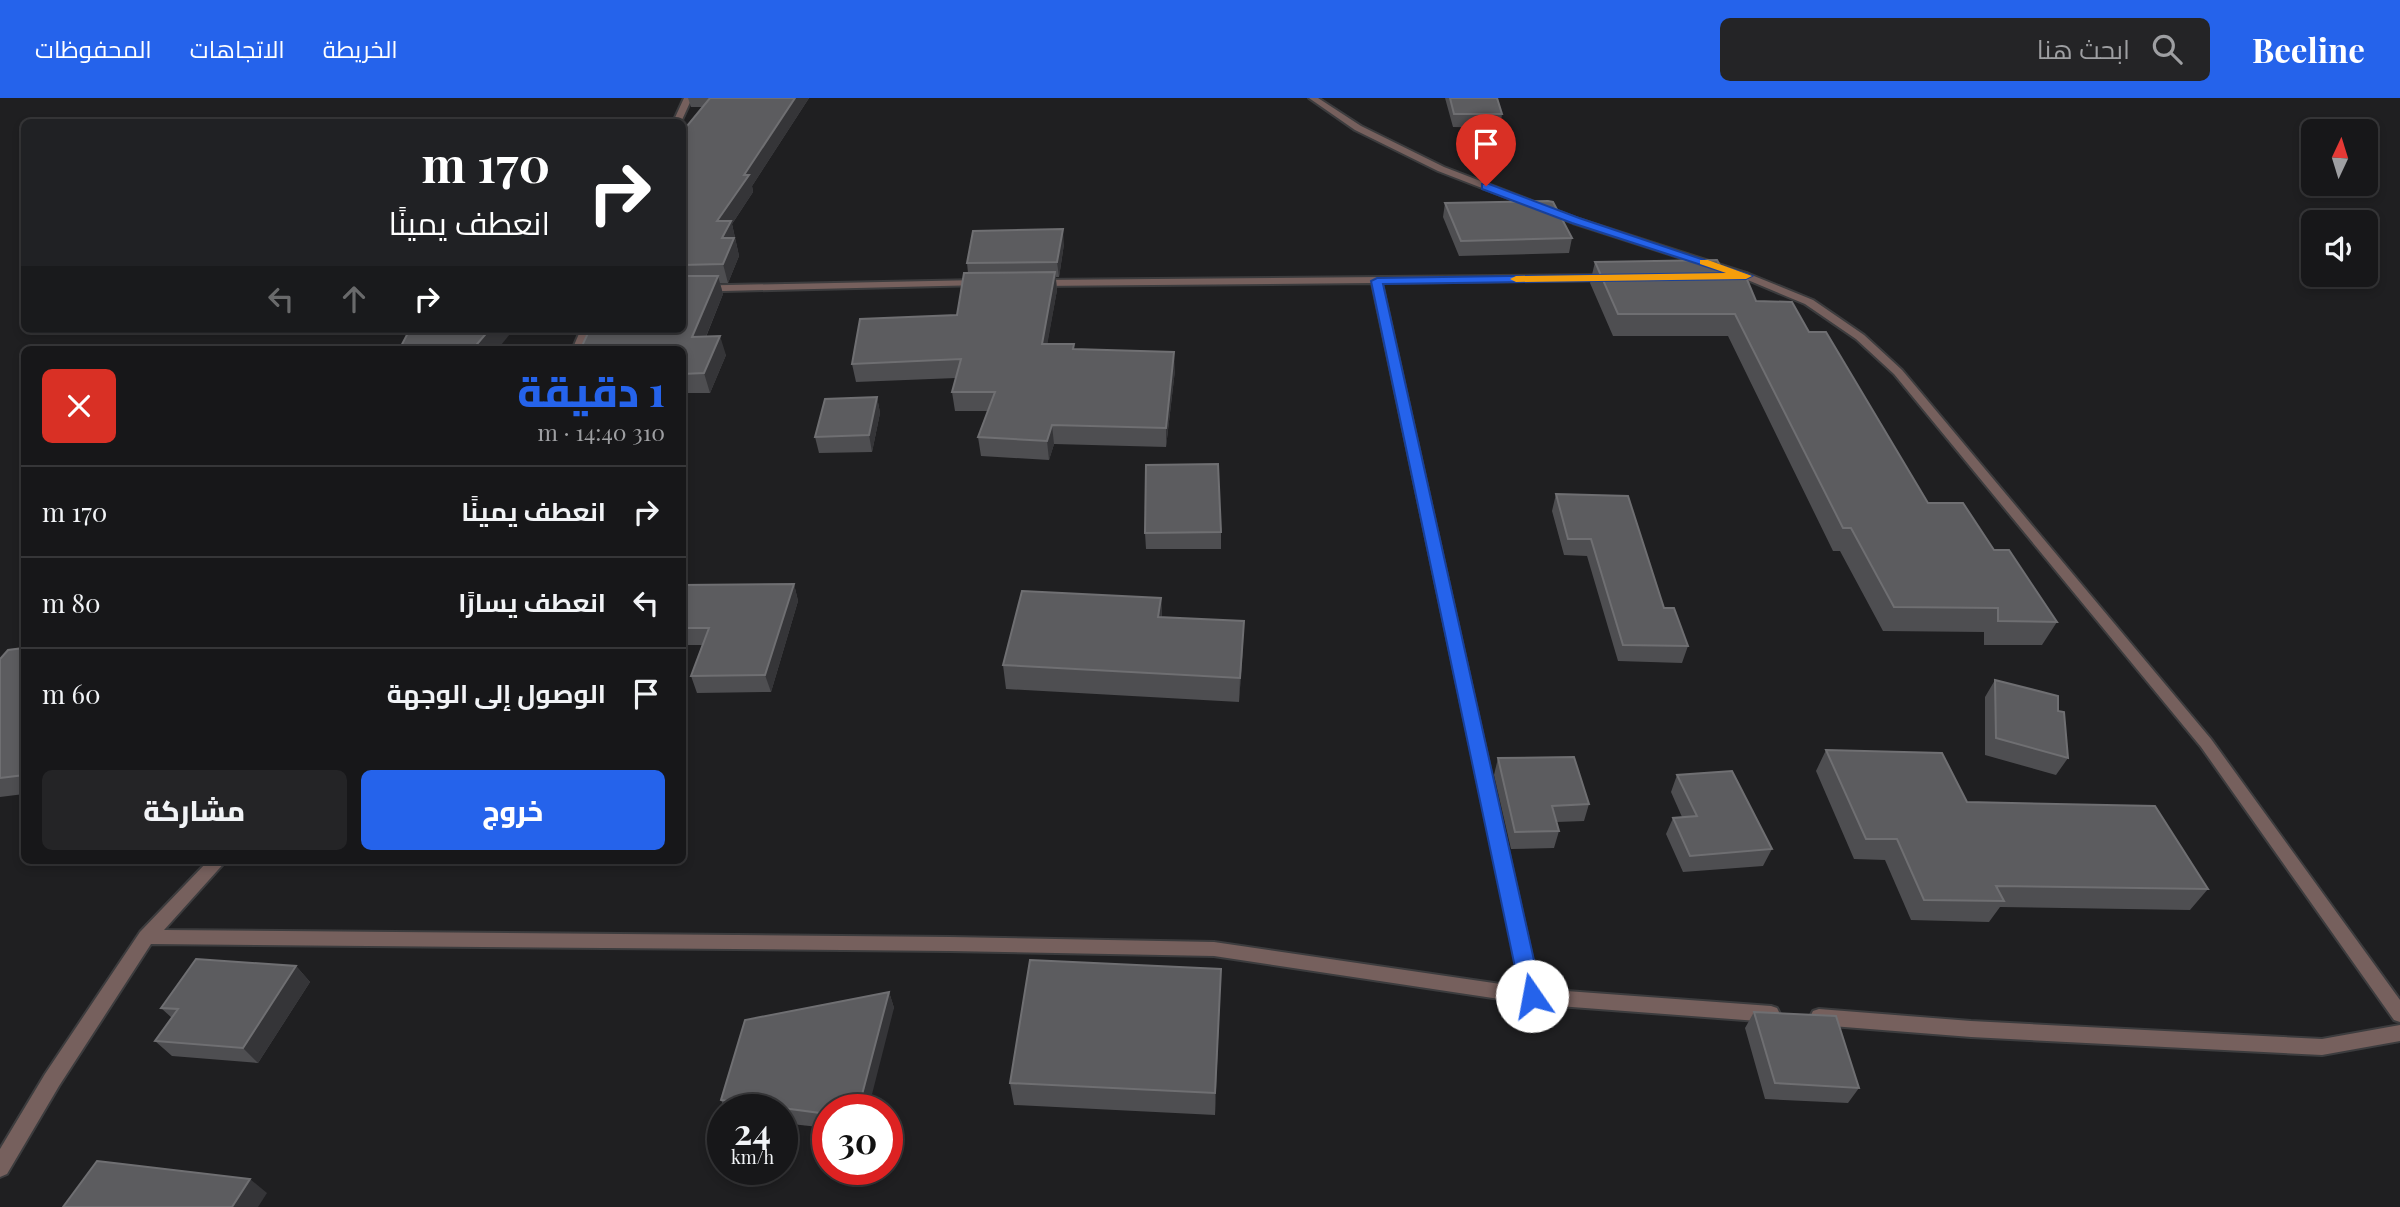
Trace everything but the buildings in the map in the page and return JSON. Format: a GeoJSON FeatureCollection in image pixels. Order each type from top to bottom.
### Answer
{"type":"FeatureCollection","features":[{"type":"Feature","properties":{"kind":"street"},"geometry":{"type":"LineString","coordinates":[[678,119],[688,98]]}},
{"type":"Feature","properties":{"kind":"street"},"geometry":{"type":"LineString","coordinates":[[1313,98],[1358,128],[1441,169],[1576,221],[1746,276],[1809,302],[1860,337],[1898,372],[2206,743],[2400,1014]]}},
{"type":"Feature","properties":{"kind":"street"},"geometry":{"type":"LineString","coordinates":[[1695,276],[1746,276]]}},
{"type":"Feature","properties":{"kind":"street"},"geometry":{"type":"LineString","coordinates":[[1029,283],[1617,278]]}},
{"type":"Feature","properties":{"kind":"street"},"geometry":{"type":"LineString","coordinates":[[1377,281],[1532,996]]}},
{"type":"Feature","properties":{"kind":"street"},"geometry":{"type":"LineString","coordinates":[[686,289],[987,283]]}},
{"type":"Feature","properties":{"kind":"street"},"geometry":{"type":"LineString","coordinates":[[0,1167],[52,1080],[146,937],[215,864]]}},
{"type":"Feature","properties":{"kind":"street"},"geometry":{"type":"LineString","coordinates":[[146,937],[908,943],[1214,949],[1532,996],[1971,1029],[2322,1047],[2400,1033]]}},
{"type":"Feature","properties":{"kind":"slow traffic"},"geometry":{"type":"LineString","coordinates":[[1516,279],[1746,276],[1704,262]]}},
{"type":"Feature","properties":{"kind":"route"},"geometry":{"type":"LineString","coordinates":[[1486,186],[1576,221],[1746,276],[1377,281],[1532,996]]}}]}
